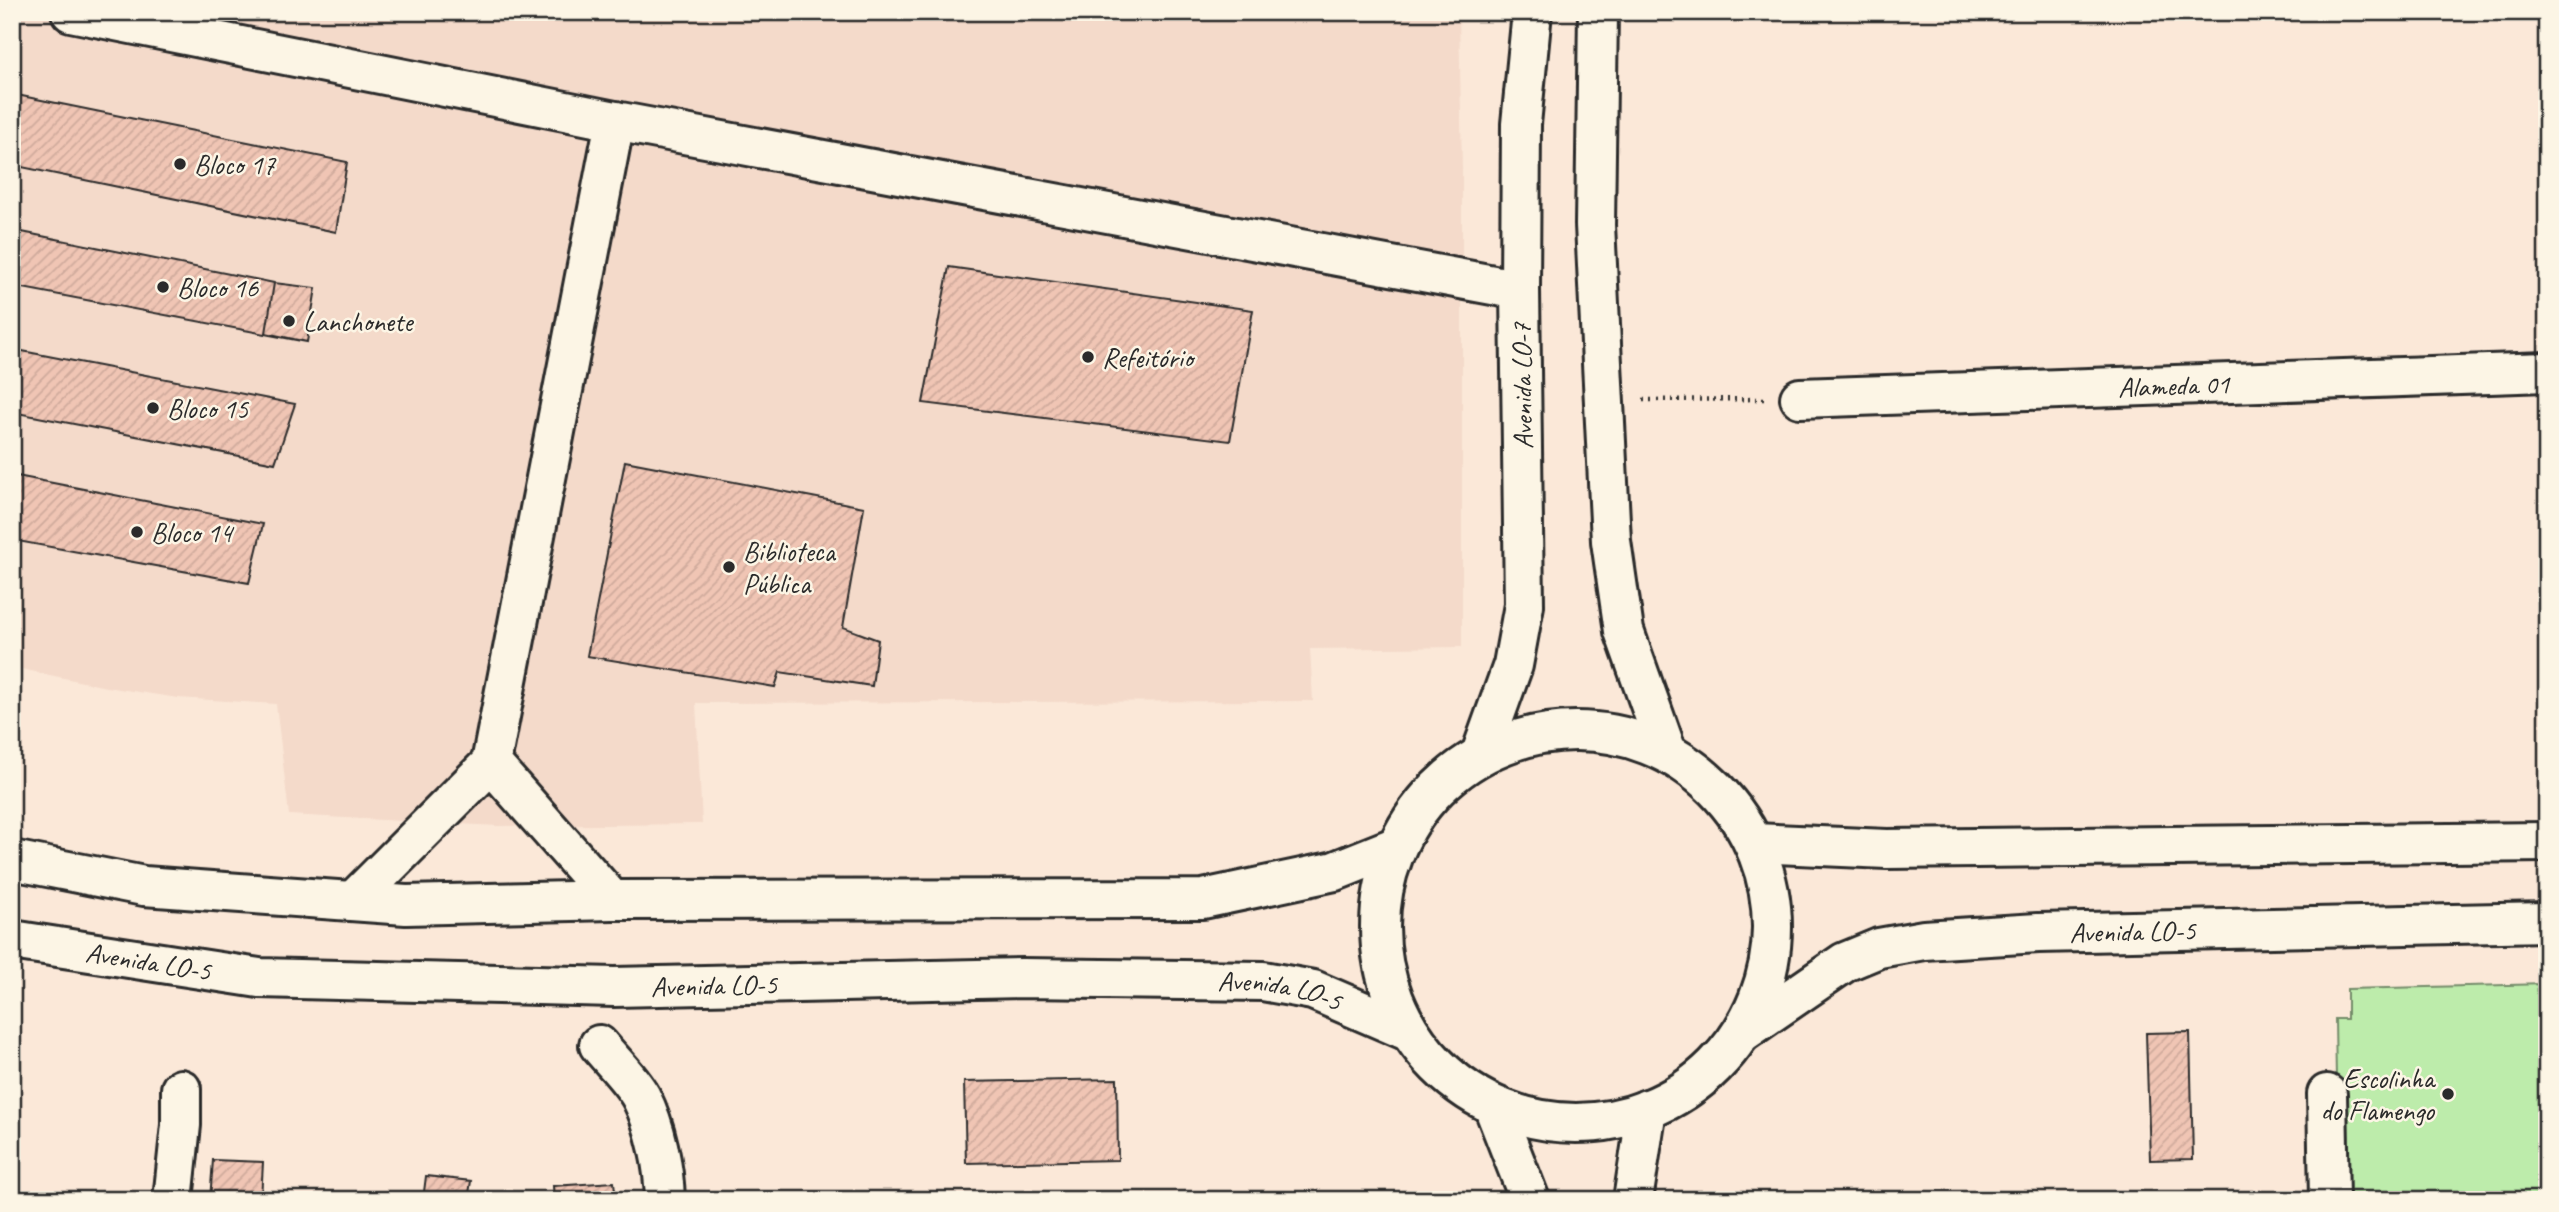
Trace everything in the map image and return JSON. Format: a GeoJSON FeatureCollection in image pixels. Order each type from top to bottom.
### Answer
{"type":"FeatureCollection","features":[{"type":"Feature","properties":{"kind":"main road"},"geometry":{"type":"LineString","coordinates":[[71,12],[615,121],[1520,290]]}},
{"type":"Feature","properties":{"kind":"main road","name":"Avenida LO-7"},"geometry":{"type":"LineString","coordinates":[[1481,754],[1513,665],[1524,605],[1521,124],[1532,12]]}},
{"type":"Feature","properties":{"kind":"main road"},"geometry":{"type":"LineString","coordinates":[[1598,12],[1595,225],[1611,541],[1624,631],[1667,752]]}},
{"type":"Feature","properties":{"kind":"main road"},"geometry":{"type":"LineString","coordinates":[[353,901],[491,763],[615,121]]}},
{"type":"Feature","properties":{"kind":"main road","name":"Alameda 01"},"geometry":{"type":"LineString","coordinates":[[1800,398],[2547,372]]}},
{"type":"Feature","properties":{"kind":"main road"},"geometry":{"type":"LineString","coordinates":[[1606,732],[1667,752],[1718,790],[1755,843],[1773,906],[1768,972],[1743,1032],[1698,1082],[1647,1109],[1574,1124],[1494,1108],[1451,1079],[1408,1031],[1383,973],[1378,909],[1395,847],[1430,794],[1481,754],[1541,733],[1606,732]]}},
{"type":"Feature","properties":{"kind":"main road"},"geometry":{"type":"LineString","coordinates":[[491,763],[612,900]]}},
{"type":"Feature","properties":{"kind":"main road"},"geometry":{"type":"LineString","coordinates":[[1755,843],[1886,849],[2547,842]]}},
{"type":"Feature","properties":{"kind":"main road"},"geometry":{"type":"LineString","coordinates":[[12,860],[144,886],[406,905],[612,900],[1203,899],[1335,871],[1395,847]]}},
{"type":"Feature","properties":{"kind":"main road","name":"Avenida LO-5"},"geometry":{"type":"LineString","coordinates":[[1743,1032],[1845,962],[1879,948],[1924,940],[2038,933],[2547,922]]}},
{"type":"Feature","properties":{"kind":"main road","name":"Avenida LO-5"},"geometry":{"type":"LineString","coordinates":[[12,940],[259,978],[614,987],[1022,978],[1262,981],[1313,990],[1408,1031]]}},
{"type":"Feature","properties":{"kind":"main road"},"geometry":{"type":"LineString","coordinates":[[599,1045],[640,1095],[653,1129],[665,1200]]}},
{"type":"Feature","properties":{"kind":"main road"},"geometry":{"type":"LineString","coordinates":[[173,1200],[181,1125],[181,1089]]}},
{"type":"Feature","properties":{"kind":"main road"},"geometry":{"type":"LineString","coordinates":[[2327,1094],[2329,1200]]}},
{"type":"Feature","properties":{"kind":"main road"},"geometry":{"type":"LineString","coordinates":[[1494,1108],[1530,1200]]}},
{"type":"Feature","properties":{"kind":"main road"},"geometry":{"type":"LineString","coordinates":[[1633,1200],[1647,1109]]}},
{"type":"Feature","properties":{"kind":"path"},"geometry":{"type":"LineString","coordinates":[[1604,401],[1800,398]]}},
{"type":"Feature","properties":{"kind":"shaded area"},"geometry":{"type":"Polygon","coordinates":[[[12,12],[1459,12],[1462,170],[1462,647],[1310,649],[1313,701],[696,703],[702,824],[498,826],[289,815],[276,704],[178,698],[106,687],[12,667],[12,12]]]}},
{"type":"Feature","properties":{"kind":"green space","name":"Escolinha do Flamengo"},"geometry":{"type":"Polygon","coordinates":[[[2547,984],[2547,1200],[2338,1200],[2335,1019],[2347,1019],[2347,989],[2547,984]]]}},
{"type":"Feature","properties":{"kind":"building","name":"Bloco 17"},"geometry":{"type":"Polygon","coordinates":[[[12,94],[347,162],[336,232],[12,165],[12,94]]]}},
{"type":"Feature","properties":{"kind":"building","name":"Bloco 16"},"geometry":{"type":"Polygon","coordinates":[[[12,230],[274,283],[316,288],[307,342],[12,286],[12,230]]]}},
{"type":"Feature","properties":{"kind":"building","name":"Refeitório"},"geometry":{"type":"Polygon","coordinates":[[[949,267],[1253,310],[1230,441],[923,403],[949,267]]]}},
{"type":"Feature","properties":{"kind":"building","name":"Lanchonete"},"geometry":{"type":"Polygon","coordinates":[[[274,283],[316,288],[307,342],[266,333],[274,283]]]}},
{"type":"Feature","properties":{"kind":"building","name":"Bloco 15"},"geometry":{"type":"Polygon","coordinates":[[[12,349],[295,404],[275,463],[12,412],[12,349]]]}},
{"type":"Feature","properties":{"kind":"building","name":"Biblioteca Pública"},"geometry":{"type":"Polygon","coordinates":[[[625,461],[864,507],[843,627],[878,640],[872,686],[780,672],[775,687],[587,656],[625,461]]]}},
{"type":"Feature","properties":{"kind":"building","name":"Bloco 14"},"geometry":{"type":"Polygon","coordinates":[[[12,475],[263,524],[249,583],[12,540],[12,475]]]}},
{"type":"Feature","properties":{"kind":"building"},"geometry":{"type":"Polygon","coordinates":[[[2190,1032],[2193,1159],[2150,1160],[2146,1033],[2190,1032]]]}},
{"type":"Feature","properties":{"kind":"building"},"geometry":{"type":"Polygon","coordinates":[[[1117,1079],[1118,1160],[966,1163],[964,1082],[1117,1079]]]}},
{"type":"Feature","properties":{"kind":"building"},"geometry":{"type":"Polygon","coordinates":[[[213,1160],[263,1162],[261,1200],[210,1200],[213,1160]]]}},
{"type":"Feature","properties":{"kind":"building"},"geometry":{"type":"Polygon","coordinates":[[[426,1176],[471,1181],[468,1200],[423,1200],[426,1176]]]}},
{"type":"Feature","properties":{"kind":"building"},"geometry":{"type":"Polygon","coordinates":[[[614,1182],[616,1200],[554,1200],[553,1186],[614,1182]]]}},
{"type":"Feature","properties":{"kind":"place","name":"Bloco 17"},"geometry":{"type":"Point","coordinates":[180,164]}},
{"type":"Feature","properties":{"kind":"place","name":"Bloco 16"},"geometry":{"type":"Point","coordinates":[163,287]}},
{"type":"Feature","properties":{"kind":"place","name":"Lanchonete"},"geometry":{"type":"Point","coordinates":[289,321]}},
{"type":"Feature","properties":{"kind":"place","name":"Refeitório"},"geometry":{"type":"Point","coordinates":[1088,357]}},
{"type":"Feature","properties":{"kind":"place","name":"Bloco 15"},"geometry":{"type":"Point","coordinates":[153,408]}},
{"type":"Feature","properties":{"kind":"place","name":"Bloco 14"},"geometry":{"type":"Point","coordinates":[137,532]}},
{"type":"Feature","properties":{"kind":"place","name":"Biblioteca Pública"},"geometry":{"type":"Point","coordinates":[729,567]}},
{"type":"Feature","properties":{"kind":"place","name":"Escolinha do Flamengo"},"geometry":{"type":"Point","coordinates":[2448,1094]}}]}
